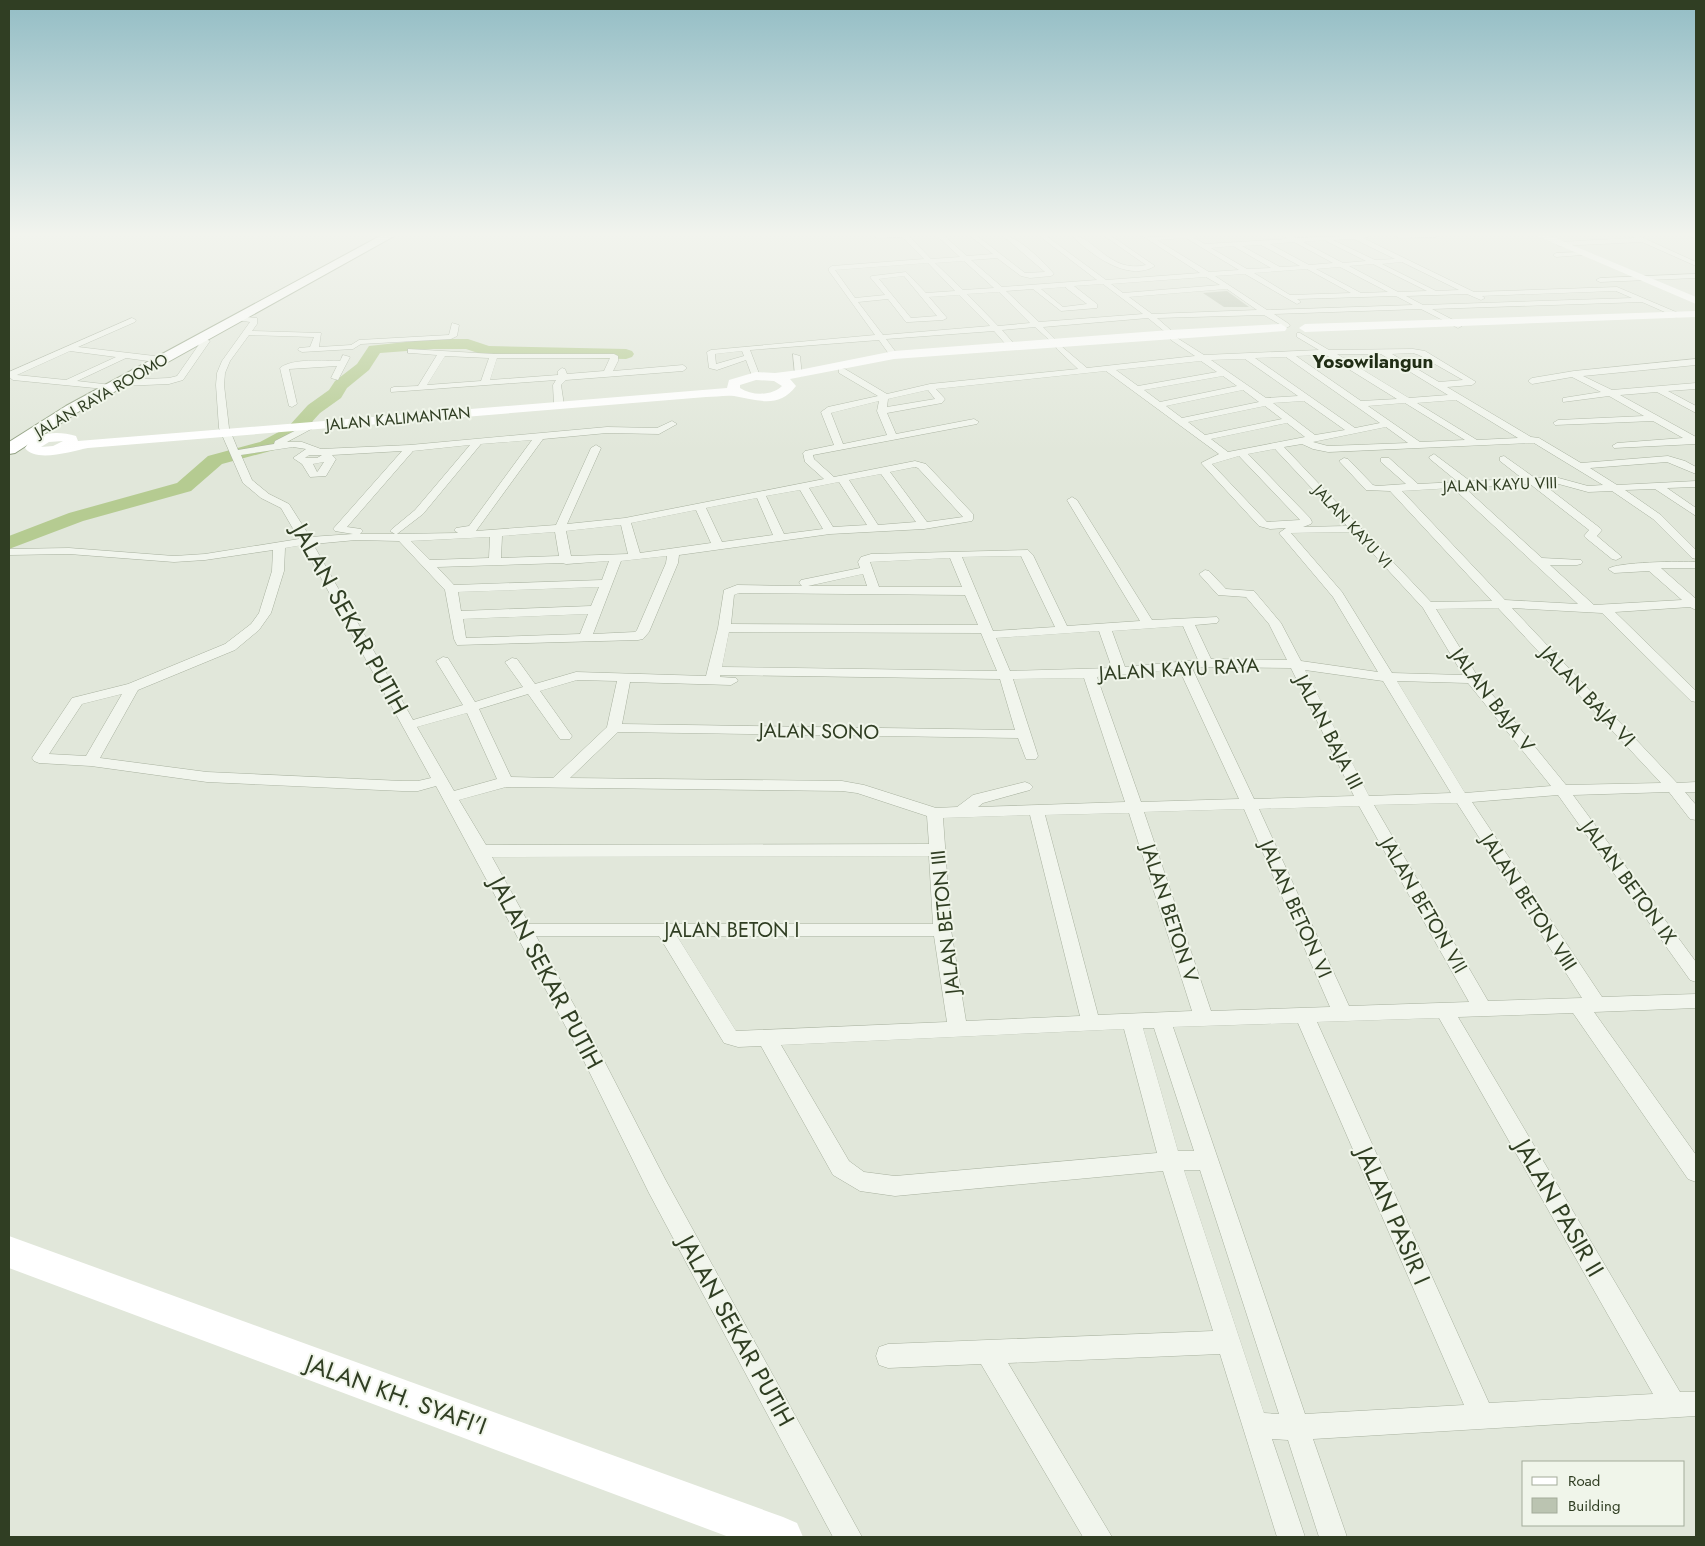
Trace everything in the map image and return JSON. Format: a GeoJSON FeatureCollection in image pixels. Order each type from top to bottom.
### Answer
{"type":"FeatureCollection","features":[{"type":"Feature","properties":{"kind":"highway","name":"JALAN RAYA ROOMO"},"geometry":{"type":"LineString","coordinates":[[36,444],[72,409],[114,381],[163,360],[260,307]]}},
{"type":"Feature","properties":{"kind":"main road"},"geometry":{"type":"LineString","coordinates":[[1456,325],[1531,320],[1594,320],[1680,315],[1696,316]]}},
{"type":"Feature","properties":{"kind":"main road"},"geometry":{"type":"LineString","coordinates":[[1058,345],[1012,346],[948,354],[890,361],[806,379],[789,386],[783,392],[768,396],[750,396],[735,388],[739,380],[756,376],[774,377],[800,374],[894,356],[948,354],[1284,329],[1305,332],[1696,316]]}},
{"type":"Feature","properties":{"kind":"main road"},"geometry":{"type":"LineString","coordinates":[[774,377],[787,382],[789,386]]}},
{"type":"Feature","properties":{"kind":"main road","name":"JALAN KALIMANTAN"},"geometry":{"type":"LineString","coordinates":[[36,444],[88,444],[225,430],[711,392],[735,388]]}},
{"type":"Feature","properties":{"kind":"main road","name":"JALAN KH. SYAFI'I"},"geometry":{"type":"LineString","coordinates":[[9,1252],[783,1537]]}},
{"type":"Feature","properties":{"kind":"street"},"geometry":{"type":"LineString","coordinates":[[859,307],[894,356]]}},
{"type":"Feature","properties":{"kind":"street"},"geometry":{"type":"LineString","coordinates":[[897,307],[909,320],[942,318],[934,307]]}},
{"type":"Feature","properties":{"kind":"street"},"geometry":{"type":"LineString","coordinates":[[976,307],[1012,346]]}},
{"type":"Feature","properties":{"kind":"street"},"geometry":{"type":"LineString","coordinates":[[1020,307],[1085,371]]}},
{"type":"Feature","properties":{"kind":"street"},"geometry":{"type":"LineString","coordinates":[[1059,307],[1061,309],[1092,307]]}},
{"type":"Feature","properties":{"kind":"street"},"geometry":{"type":"LineString","coordinates":[[1137,307],[1172,336],[1290,420],[1309,440],[1322,449],[1527,439],[1541,442],[1615,488],[1657,517],[1696,556]]}},
{"type":"Feature","properties":{"kind":"street"},"geometry":{"type":"LineString","coordinates":[[1182,307],[1193,315]]}},
{"type":"Feature","properties":{"kind":"street"},"geometry":{"type":"LineString","coordinates":[[1258,307],[1284,329]]}},
{"type":"Feature","properties":{"kind":"street"},"geometry":{"type":"LineString","coordinates":[[1306,307],[1312,311]]}},
{"type":"Feature","properties":{"kind":"street"},"geometry":{"type":"LineString","coordinates":[[756,376],[746,352],[881,338],[1150,316],[1264,311],[1444,307]]}},
{"type":"Feature","properties":{"kind":"street"},"geometry":{"type":"LineString","coordinates":[[1504,307],[1531,320]]}},
{"type":"Feature","properties":{"kind":"street"},"geometry":{"type":"LineString","coordinates":[[1660,307],[1680,315]]}},
{"type":"Feature","properties":{"kind":"street"},"geometry":{"type":"LineString","coordinates":[[1422,308],[1456,325]]}},
{"type":"Feature","properties":{"kind":"street"},"geometry":{"type":"LineString","coordinates":[[225,430],[220,384],[221,373],[226,361],[254,320],[240,318]]}},
{"type":"Feature","properties":{"kind":"street"},"geometry":{"type":"LineString","coordinates":[[132,320],[12,374],[13,377],[66,383],[169,381],[180,378],[206,341],[198,340]]}},
{"type":"Feature","properties":{"kind":"street"},"geometry":{"type":"LineString","coordinates":[[336,378],[342,363],[353,347],[359,342],[451,337],[454,336],[455,326]]}},
{"type":"Feature","properties":{"kind":"street"},"geometry":{"type":"LineString","coordinates":[[1305,332],[1328,352],[1474,441]]}},
{"type":"Feature","properties":{"kind":"street"},"geometry":{"type":"LineString","coordinates":[[246,333],[312,334],[318,336],[314,349]]}},
{"type":"Feature","properties":{"kind":"street"},"geometry":{"type":"LineString","coordinates":[[302,350],[353,347]]}},
{"type":"Feature","properties":{"kind":"street"},"geometry":{"type":"LineString","coordinates":[[69,348],[163,360]]}},
{"type":"Feature","properties":{"kind":"street"},"geometry":{"type":"LineString","coordinates":[[411,351],[494,356],[552,372]]}},
{"type":"Feature","properties":{"kind":"street"},"geometry":{"type":"LineString","coordinates":[[1382,351],[1527,439]]}},
{"type":"Feature","properties":{"kind":"street"},"geometry":{"type":"LineString","coordinates":[[839,446],[826,412],[884,396],[930,387],[1204,358],[1328,352],[1418,351],[1472,382],[1437,385]]}},
{"type":"Feature","properties":{"kind":"street"},"geometry":{"type":"LineString","coordinates":[[421,388],[443,352]]}},
{"type":"Feature","properties":{"kind":"street"},"geometry":{"type":"LineString","coordinates":[[1288,354],[1416,444]]}},
{"type":"Feature","properties":{"kind":"street"},"geometry":{"type":"LineString","coordinates":[[66,383],[126,355]]}},
{"type":"Feature","properties":{"kind":"street"},"geometry":{"type":"LineString","coordinates":[[485,383],[494,356]]}},
{"type":"Feature","properties":{"kind":"street"},"geometry":{"type":"LineString","coordinates":[[552,372],[562,356]]}},
{"type":"Feature","properties":{"kind":"street"},"geometry":{"type":"LineString","coordinates":[[559,403],[552,372],[562,356]]}},
{"type":"Feature","properties":{"kind":"street"},"geometry":{"type":"LineString","coordinates":[[562,356],[611,356],[615,358],[617,363],[607,374]]}},
{"type":"Feature","properties":{"kind":"street"},"geometry":{"type":"LineString","coordinates":[[796,356],[800,374]]}},
{"type":"Feature","properties":{"kind":"street"},"geometry":{"type":"LineString","coordinates":[[1247,356],[1353,431]]}},
{"type":"Feature","properties":{"kind":"street"},"geometry":{"type":"LineString","coordinates":[[638,362],[651,363],[658,370]]}},
{"type":"Feature","properties":{"kind":"street"},"geometry":{"type":"LineString","coordinates":[[1532,381],[1574,374],[1696,362]]}},
{"type":"Feature","properties":{"kind":"street"},"geometry":{"type":"LineString","coordinates":[[292,404],[284,368],[292,365],[342,363]]}},
{"type":"Feature","properties":{"kind":"street"},"geometry":{"type":"LineString","coordinates":[[394,390],[485,383],[552,372],[607,374],[683,368]]}},
{"type":"Feature","properties":{"kind":"street"},"geometry":{"type":"LineString","coordinates":[[1108,368],[1226,455]]}},
{"type":"Feature","properties":{"kind":"street"},"geometry":{"type":"LineString","coordinates":[[842,371],[884,396]]}},
{"type":"Feature","properties":{"kind":"street"},"geometry":{"type":"LineString","coordinates":[[58,372],[85,374],[114,381]]}},
{"type":"Feature","properties":{"kind":"street"},"geometry":{"type":"LineString","coordinates":[[1137,389],[1225,373]]}},
{"type":"Feature","properties":{"kind":"street"},"geometry":{"type":"LineString","coordinates":[[1574,374],[1612,393],[1653,418],[1695,440]]}},
{"type":"Feature","properties":{"kind":"street"},"geometry":{"type":"LineString","coordinates":[[1566,400],[1612,393],[1696,386]]}},
{"type":"Feature","properties":{"kind":"street"},"geometry":{"type":"LineString","coordinates":[[882,411],[939,400],[930,387]]}},
{"type":"Feature","properties":{"kind":"street"},"geometry":{"type":"LineString","coordinates":[[1158,405],[1245,387]]}},
{"type":"Feature","properties":{"kind":"street"},"geometry":{"type":"LineString","coordinates":[[1658,389],[1696,410]]}},
{"type":"Feature","properties":{"kind":"street"},"geometry":{"type":"LineString","coordinates":[[884,396],[882,411],[893,438]]}},
{"type":"Feature","properties":{"kind":"street"},"geometry":{"type":"LineString","coordinates":[[1360,404],[1457,397]]}},
{"type":"Feature","properties":{"kind":"street"},"geometry":{"type":"LineString","coordinates":[[1180,421],[1266,402],[1306,398]]}},
{"type":"Feature","properties":{"kind":"street"},"geometry":{"type":"LineString","coordinates":[[1558,424],[1653,418]]}},
{"type":"Feature","properties":{"kind":"street"},"geometry":{"type":"LineString","coordinates":[[1203,438],[1290,420]]}},
{"type":"Feature","properties":{"kind":"street"},"geometry":{"type":"LineString","coordinates":[[875,529],[837,479],[809,460],[808,453],[974,422]]}},
{"type":"Feature","properties":{"kind":"street"},"geometry":{"type":"LineString","coordinates":[[267,450],[303,424]]}},
{"type":"Feature","properties":{"kind":"street"},"geometry":{"type":"LineString","coordinates":[[236,455],[267,450],[296,449],[316,455],[616,429],[659,431],[672,424]]}},
{"type":"Feature","properties":{"kind":"street"},"geometry":{"type":"LineString","coordinates":[[1242,452],[1307,522],[1270,526],[1263,524],[1206,464],[1226,455],[1389,424]]}},
{"type":"Feature","properties":{"kind":"street","name":"JALAN SEKAR PUTIH"},"geometry":{"type":"LineString","coordinates":[[225,430],[246,480],[265,496],[285,506],[307,541],[307,545],[473,838],[589,1051],[658,1186],[848,1537]]}},
{"type":"Feature","properties":{"kind":"street"},"geometry":{"type":"LineString","coordinates":[[9,552],[69,551],[174,559],[205,557],[307,541],[472,528],[477,524],[539,437]]}},
{"type":"Feature","properties":{"kind":"street"},"geometry":{"type":"LineString","coordinates":[[1617,446],[1695,440]]}},
{"type":"Feature","properties":{"kind":"street"},"geometry":{"type":"LineString","coordinates":[[399,534],[478,442]]}},
{"type":"Feature","properties":{"kind":"street","name":"JALAN KAYU VI"},"geometry":{"type":"LineString","coordinates":[[1278,446],[1428,606]]}},
{"type":"Feature","properties":{"kind":"street"},"geometry":{"type":"LineString","coordinates":[[410,448],[339,529],[342,531],[433,538],[625,521],[919,464],[968,516],[968,519],[964,520],[924,526],[830,531],[616,558],[429,564]]}},
{"type":"Feature","properties":{"kind":"street"},"geometry":{"type":"LineString","coordinates":[[566,561],[560,528],[596,448]]}},
{"type":"Feature","properties":{"kind":"street"},"geometry":{"type":"LineString","coordinates":[[1434,457],[1539,561],[1590,608]]}},
{"type":"Feature","properties":{"kind":"street"},"geometry":{"type":"LineString","coordinates":[[1504,459],[1596,530],[1590,536],[1615,563],[1652,567],[1660,564],[1696,565]]}},
{"type":"Feature","properties":{"kind":"street"},"geometry":{"type":"LineString","coordinates":[[1580,466],[1668,459],[1682,463],[1696,471]]}},
{"type":"Feature","properties":{"kind":"street"},"geometry":{"type":"LineString","coordinates":[[1385,460],[1415,487]]}},
{"type":"Feature","properties":{"kind":"street","name":"JALAN KAYU VIII"},"geometry":{"type":"LineString","coordinates":[[1344,461],[1372,489],[1560,480],[1588,489],[1696,484]]}},
{"type":"Feature","properties":{"kind":"street"},"geometry":{"type":"LineString","coordinates":[[883,470],[924,526]]}},
{"type":"Feature","properties":{"kind":"street"},"geometry":{"type":"LineString","coordinates":[[803,486],[830,531]]}},
{"type":"Feature","properties":{"kind":"street"},"geometry":{"type":"LineString","coordinates":[[1657,486],[1696,513]]}},
{"type":"Feature","properties":{"kind":"street","name":"JALAN BAJA VI"},"geometry":{"type":"LineString","coordinates":[[1393,488],[1673,787],[1696,815]]}},
{"type":"Feature","properties":{"kind":"street"},"geometry":{"type":"LineString","coordinates":[[760,494],[780,538]]}},
{"type":"Feature","properties":{"kind":"street"},"geometry":{"type":"LineString","coordinates":[[1072,500],[1148,624]]}},
{"type":"Feature","properties":{"kind":"street"},"geometry":{"type":"LineString","coordinates":[[699,506],[718,546]]}},
{"type":"Feature","properties":{"kind":"street"},"geometry":{"type":"LineString","coordinates":[[625,521],[635,556]]}},
{"type":"Feature","properties":{"kind":"street","name":"JALAN BETON VIII"},"geometry":{"type":"LineString","coordinates":[[1355,528],[1292,530],[1286,531],[1286,534],[1338,595],[1386,677],[1588,1005],[1696,1172]]}},
{"type":"Feature","properties":{"kind":"street"},"geometry":{"type":"LineString","coordinates":[[495,562],[496,533]]}},
{"type":"Feature","properties":{"kind":"street"},"geometry":{"type":"LineString","coordinates":[[399,534],[451,589],[462,642],[631,637],[643,632],[672,563],[673,552]]}},
{"type":"Feature","properties":{"kind":"street"},"geometry":{"type":"LineString","coordinates":[[279,546],[278,571],[265,613],[255,627],[230,647],[133,687],[77,701],[39,758],[91,761],[207,778],[402,786],[418,786],[440,780]]}},
{"type":"Feature","properties":{"kind":"street"},"geometry":{"type":"LineString","coordinates":[[874,589],[864,562],[865,559],[871,557],[1019,551],[1027,555],[1063,630]]}},
{"type":"Feature","properties":{"kind":"street"},"geometry":{"type":"LineString","coordinates":[[955,554],[1006,680],[1031,756]]}},
{"type":"Feature","properties":{"kind":"street"},"geometry":{"type":"LineString","coordinates":[[585,638],[616,558]]}},
{"type":"Feature","properties":{"kind":"street"},"geometry":{"type":"LineString","coordinates":[[1539,561],[1577,562]]}},
{"type":"Feature","properties":{"kind":"street"},"geometry":{"type":"LineString","coordinates":[[1652,567],[1695,604]]}},
{"type":"Feature","properties":{"kind":"street"},"geometry":{"type":"LineString","coordinates":[[774,589],[867,570]]}},
{"type":"Feature","properties":{"kind":"street","name":"JALAN BAJA III"},"geometry":{"type":"LineString","coordinates":[[1205,574],[1222,592],[1244,592],[1252,595],[1275,623],[1364,801]]}},
{"type":"Feature","properties":{"kind":"street"},"geometry":{"type":"LineString","coordinates":[[451,589],[606,583]]}},
{"type":"Feature","properties":{"kind":"street"},"geometry":{"type":"LineString","coordinates":[[713,676],[724,628],[728,594],[737,589],[970,591]]}},
{"type":"Feature","properties":{"kind":"street"},"geometry":{"type":"LineString","coordinates":[[1428,606],[1503,604],[1605,609],[1695,604]]}},
{"type":"Feature","properties":{"kind":"street","name":"JALAN BAJA V"},"geometry":{"type":"LineString","coordinates":[[1428,606],[1472,679],[1562,790]]}},
{"type":"Feature","properties":{"kind":"street"},"geometry":{"type":"LineString","coordinates":[[1605,609],[1696,698]]}},
{"type":"Feature","properties":{"kind":"street"},"geometry":{"type":"LineString","coordinates":[[456,615],[596,610]]}},
{"type":"Feature","properties":{"kind":"street"},"geometry":{"type":"LineString","coordinates":[[724,628],[987,632],[1063,630],[1213,620]]}},
{"type":"Feature","properties":{"kind":"street"},"geometry":{"type":"LineString","coordinates":[[1187,621],[1206,663]]}},
{"type":"Feature","properties":{"kind":"street"},"geometry":{"type":"LineString","coordinates":[[1104,627],[1120,671]]}},
{"type":"Feature","properties":{"kind":"street"},"geometry":{"type":"LineString","coordinates":[[443,661],[471,706],[506,782]]}},
{"type":"Feature","properties":{"kind":"street"},"geometry":{"type":"LineString","coordinates":[[512,662],[565,736]]}},
{"type":"Feature","properties":{"kind":"street","name":"JALAN KAYU RAYA"},"geometry":{"type":"LineString","coordinates":[[410,725],[576,676],[624,678],[713,676],[1006,680],[1206,663],[1294,664],[1386,677],[1472,679]]}},
{"type":"Feature","properties":{"kind":"street","name":"JALAN BETON VI"},"geometry":{"type":"LineString","coordinates":[[1184,665],[1249,804],[1343,1014]]}},
{"type":"Feature","properties":{"kind":"street","name":"JALAN BETON V"},"geometry":{"type":"LineString","coordinates":[[1089,674],[1204,1019]]}},
{"type":"Feature","properties":{"kind":"street"},"geometry":{"type":"LineString","coordinates":[[553,784],[614,728],[624,678]]}},
{"type":"Feature","properties":{"kind":"street"},"geometry":{"type":"LineString","coordinates":[[91,761],[133,687]]}},
{"type":"Feature","properties":{"kind":"street","name":"JALAN SONO"},"geometry":{"type":"LineString","coordinates":[[614,728],[1024,734]]}},
{"type":"Feature","properties":{"kind":"street"},"geometry":{"type":"LineString","coordinates":[[450,797],[506,782],[842,786],[859,788],[935,813],[960,813],[1461,798],[1562,790],[1696,787]]}},
{"type":"Feature","properties":{"kind":"street"},"geometry":{"type":"LineString","coordinates":[[960,813],[978,799],[1025,787]]}},
{"type":"Feature","properties":{"kind":"street","name":"JALAN BETON IX"},"geometry":{"type":"LineString","coordinates":[[1562,790],[1696,975]]}},
{"type":"Feature","properties":{"kind":"street","name":"JALAN BETON VII"},"geometry":{"type":"LineString","coordinates":[[1364,801],[1483,1009]]}},
{"type":"Feature","properties":{"kind":"street"},"geometry":{"type":"LineString","coordinates":[[1036,810],[1091,1024]]}},
{"type":"Feature","properties":{"kind":"street","name":"JALAN BETON III"},"geometry":{"type":"LineString","coordinates":[[935,813],[942,930],[958,1030]]}},
{"type":"Feature","properties":{"kind":"street"},"geometry":{"type":"LineString","coordinates":[[473,838],[938,850]]}},
{"type":"Feature","properties":{"kind":"street","name":"JALAN BETON I"},"geometry":{"type":"LineString","coordinates":[[522,930],[942,930]]}},
{"type":"Feature","properties":{"kind":"street"},"geometry":{"type":"LineString","coordinates":[[664,930],[728,1035],[738,1039],[1131,1021],[1696,1001]]}},
{"type":"Feature","properties":{"kind":"street","name":"JALAN PASIR II"},"geometry":{"type":"LineString","coordinates":[[1444,1010],[1685,1404]]}},
{"type":"Feature","properties":{"kind":"street","name":"JALAN PASIR I"},"geometry":{"type":"LineString","coordinates":[[1305,1016],[1482,1417]]}},
{"type":"Feature","properties":{"kind":"street"},"geometry":{"type":"LineString","coordinates":[[1161,1020],[1333,1537]]}},
{"type":"Feature","properties":{"kind":"street"},"geometry":{"type":"LineString","coordinates":[[1131,1021],[1170,1161],[1291,1537]]}},
{"type":"Feature","properties":{"kind":"street"},"geometry":{"type":"LineString","coordinates":[[766,1037],[841,1168],[860,1181],[895,1186],[1170,1161],[1208,1160]]}},
{"type":"Feature","properties":{"kind":"street"},"geometry":{"type":"LineString","coordinates":[[888,1356],[1228,1342]]}},
{"type":"Feature","properties":{"kind":"street"},"geometry":{"type":"LineString","coordinates":[[988,1351],[1098,1537]]}},
{"type":"Feature","properties":{"kind":"street"},"geometry":{"type":"LineString","coordinates":[[1256,1426],[1296,1427],[1685,1404]]}},
{"type":"Feature","properties":{"kind":"waterway"},"geometry":{"type":"LineString","coordinates":[[9,543],[76,517],[184,487],[215,460],[267,446],[294,431],[314,409],[335,394],[341,385],[363,367],[375,349],[433,344],[468,344],[487,351],[626,354]]}},
{"type":"Feature","properties":{"kind":"district","name":"Yosowilangun"},"geometry":{"type":"Point","coordinates":[1373,361]}}]}
